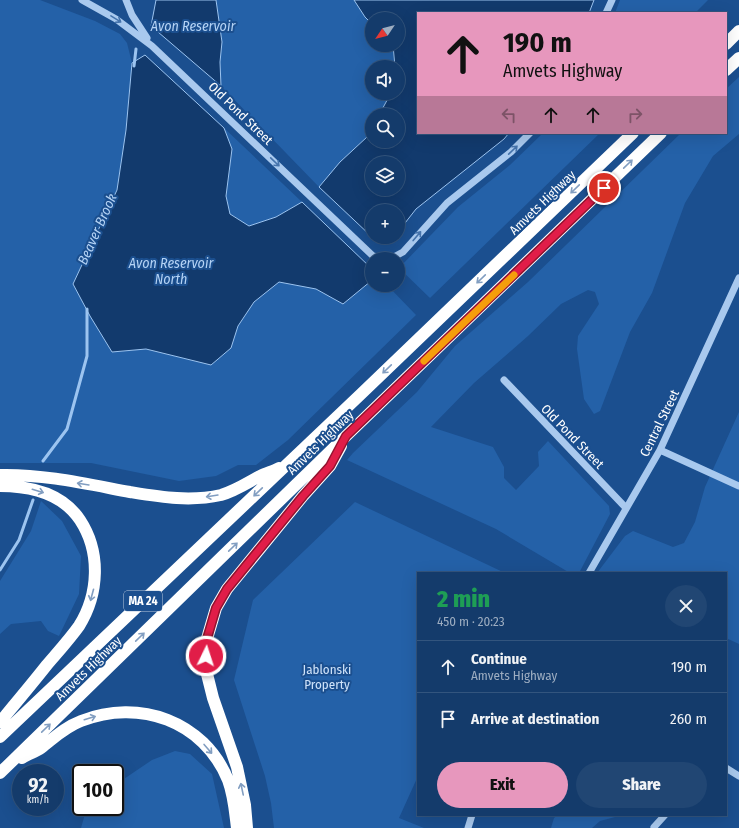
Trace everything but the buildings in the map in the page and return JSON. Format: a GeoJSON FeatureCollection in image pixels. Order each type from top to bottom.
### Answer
{"type":"FeatureCollection","features":[{"type":"Feature","properties":{"kind":"highway"},"geometry":{"type":"LineString","coordinates":[[727,43],[739,31]]}},
{"type":"Feature","properties":{"kind":"highway"},"geometry":{"type":"LineString","coordinates":[[727,69],[739,58]]}},
{"type":"Feature","properties":{"kind":"highway","name":"Amvets Highway"},"geometry":{"type":"LineString","coordinates":[[0,737],[632,134]]}},
{"type":"Feature","properties":{"kind":"highway","name":"Amvets Highway"},"geometry":{"type":"LineString","coordinates":[[4,769],[346,436],[660,134]]}},
{"type":"Feature","properties":{"kind":"highway"},"geometry":{"type":"LineString","coordinates":[[248,828],[237,767],[213,698],[206,670],[206,642],[216,608],[227,589],[303,496],[330,466],[346,436]]}},
{"type":"Feature","properties":{"kind":"highway"},"geometry":{"type":"LineString","coordinates":[[0,475],[45,477],[162,497],[190,499],[230,492],[260,476],[286,465]]}},
{"type":"Feature","properties":{"kind":"highway"},"geometry":{"type":"LineString","coordinates":[[0,486],[18,486],[41,491],[63,502],[78,517],[84,527],[93,548],[95,560],[93,590],[79,626],[0,722]]}},
{"type":"Feature","properties":{"kind":"highway"},"geometry":{"type":"LineString","coordinates":[[4,769],[40,748],[64,729],[80,721],[115,712],[133,712],[156,715],[176,722],[197,737],[216,757],[228,780],[234,803],[237,828]]}},
{"type":"Feature","properties":{"kind":"street","name":"Old Pond Street"},"geometry":{"type":"LineString","coordinates":[[82,0],[116,19],[152,46],[373,256],[384,259],[392,258],[403,252],[447,203],[511,152],[529,134]]}},
{"type":"Feature","properties":{"kind":"street"},"geometry":{"type":"LineString","coordinates":[[126,0],[132,16],[152,46]]}},
{"type":"Feature","properties":{"kind":"street"},"geometry":{"type":"LineString","coordinates":[[606,12],[612,0]]}},
{"type":"Feature","properties":{"kind":"street","name":"Central Street"},"geometry":{"type":"LineString","coordinates":[[590,572],[660,450],[739,278]]}},
{"type":"Feature","properties":{"kind":"street","name":"Old Pond Street"},"geometry":{"type":"LineString","coordinates":[[504,380],[626,508]]}},
{"type":"Feature","properties":{"kind":"street"},"geometry":{"type":"LineString","coordinates":[[660,450],[739,486]]}},
{"type":"Feature","properties":{"kind":"street"},"geometry":{"type":"LineString","coordinates":[[727,769],[739,776]]}},
{"type":"Feature","properties":{"kind":"street"},"geometry":{"type":"LineString","coordinates":[[468,828],[472,816]]}},
{"type":"Feature","properties":{"kind":"street"},"geometry":{"type":"LineString","coordinates":[[654,827],[664,816]]}},
{"type":"Feature","properties":{"kind":"green space"},"geometry":{"type":"Polygon","coordinates":[[[0,0],[40,0],[95,21],[120,34],[127,43],[132,63],[126,130],[117,190],[73,284],[112,352],[146,349],[211,365],[231,348],[238,326],[254,302],[279,282],[316,289],[343,304],[365,286],[365,292],[394,292],[416,315],[288,440],[256,465],[238,465],[216,476],[179,481],[91,463],[0,463],[0,0]]]}},
{"type":"Feature","properties":{"kind":"green space"},"geometry":{"type":"Polygon","coordinates":[[[216,0],[354,0],[365,17],[365,52],[393,52],[394,60],[365,60],[365,100],[387,100],[383,108],[365,108],[365,139],[340,162],[319,187],[221,86],[220,62],[222,42],[216,0]]]}},
{"type":"Feature","properties":{"kind":"green space"},"geometry":{"type":"Polygon","coordinates":[[[620,0],[708,0],[696,12],[615,12],[620,0]]]}},
{"type":"Feature","properties":{"kind":"green space"},"geometry":{"type":"Polygon","coordinates":[[[739,77],[739,134],[713,156],[685,203],[652,293],[630,332],[600,411],[594,414],[584,399],[577,349],[578,336],[599,304],[595,292],[588,290],[561,304],[528,336],[474,383],[431,427],[493,447],[504,467],[504,478],[516,490],[539,466],[538,452],[548,441],[609,506],[610,514],[580,572],[568,572],[496,529],[347,460],[417,392],[455,346],[528,282],[680,134],[727,134],[727,88],[739,77]]]}},
{"type":"Feature","properties":{"kind":"green space"},"geometry":{"type":"Polygon","coordinates":[[[224,128],[302,202],[276,217],[249,226],[230,214],[226,196],[232,149],[224,128]]]}},
{"type":"Feature","properties":{"kind":"green space"},"geometry":{"type":"Polygon","coordinates":[[[542,134],[599,134],[430,298],[405,274],[405,262],[458,207],[510,165],[542,134]]]}},
{"type":"Feature","properties":{"kind":"green space"},"geometry":{"type":"Polygon","coordinates":[[[739,412],[739,644],[727,638],[727,572],[598,572],[625,536],[633,531],[673,547],[684,543],[695,522],[705,487],[739,412]]]}},
{"type":"Feature","properties":{"kind":"green space"},"geometry":{"type":"Polygon","coordinates":[[[41,501],[62,521],[81,556],[79,594],[59,636],[48,631],[41,621],[11,624],[0,634],[0,581],[31,531],[41,501]]]}},
{"type":"Feature","properties":{"kind":"green space","name":"Jablonski Property"},"geometry":{"type":"Polygon","coordinates":[[[355,502],[503,572],[417,572],[417,778],[399,818],[424,828],[274,828],[271,803],[265,776],[234,680],[253,600],[355,502]]]}},
{"type":"Feature","properties":{"kind":"green space"},"geometry":{"type":"Polygon","coordinates":[[[175,751],[190,754],[212,774],[224,828],[81,828],[84,816],[124,816],[124,779],[152,760],[175,751]]]}},
{"type":"Feature","properties":{"kind":"green space"},"geometry":{"type":"Polygon","coordinates":[[[557,816],[616,816],[600,821],[592,828],[551,828],[554,818],[557,816]]]}},
{"type":"Feature","properties":{"kind":"water","name":"Avon Reservoir"},"geometry":{"type":"Polygon","coordinates":[[[156,0],[216,0],[222,42],[220,62],[221,86],[151,26],[156,0]]]}},
{"type":"Feature","properties":{"kind":"water"},"geometry":{"type":"Polygon","coordinates":[[[354,0],[594,0],[589,12],[417,12],[417,134],[508,134],[504,139],[416,209],[405,223],[405,204],[365,204],[365,230],[319,187],[340,162],[365,139],[365,148],[405,148],[405,108],[383,108],[387,100],[405,100],[405,60],[394,60],[394,52],[405,52],[405,12],[365,12],[365,17],[354,0]]]}},
{"type":"Feature","properties":{"kind":"water","name":"Avon Reservoir North"},"geometry":{"type":"Polygon","coordinates":[[[145,55],[224,128],[232,149],[226,196],[230,214],[249,226],[276,217],[302,202],[365,262],[365,286],[343,304],[316,289],[279,282],[254,302],[238,326],[231,348],[211,365],[146,349],[112,352],[73,284],[117,190],[126,130],[132,63],[145,55]]]}},
{"type":"Feature","properties":{"kind":"waterway","name":"Beaver Brook"},"geometry":{"type":"LineString","coordinates":[[134,66],[136,49]]}},
{"type":"Feature","properties":{"kind":"waterway","name":"Beaver Brook"},"geometry":{"type":"LineString","coordinates":[[43,461],[67,429],[87,356],[87,309]]}},
{"type":"Feature","properties":{"kind":"waterway","name":"Beaver Brook"},"geometry":{"type":"LineString","coordinates":[[0,570],[19,540],[33,500]]}},
{"type":"Feature","properties":{"kind":"slow traffic"},"geometry":{"type":"LineString","coordinates":[[424,361],[514,275]]}},
{"type":"Feature","properties":{"kind":"route"},"geometry":{"type":"LineString","coordinates":[[206,656],[206,642],[216,608],[227,589],[303,496],[330,466],[346,436],[604,188]]}}]}
